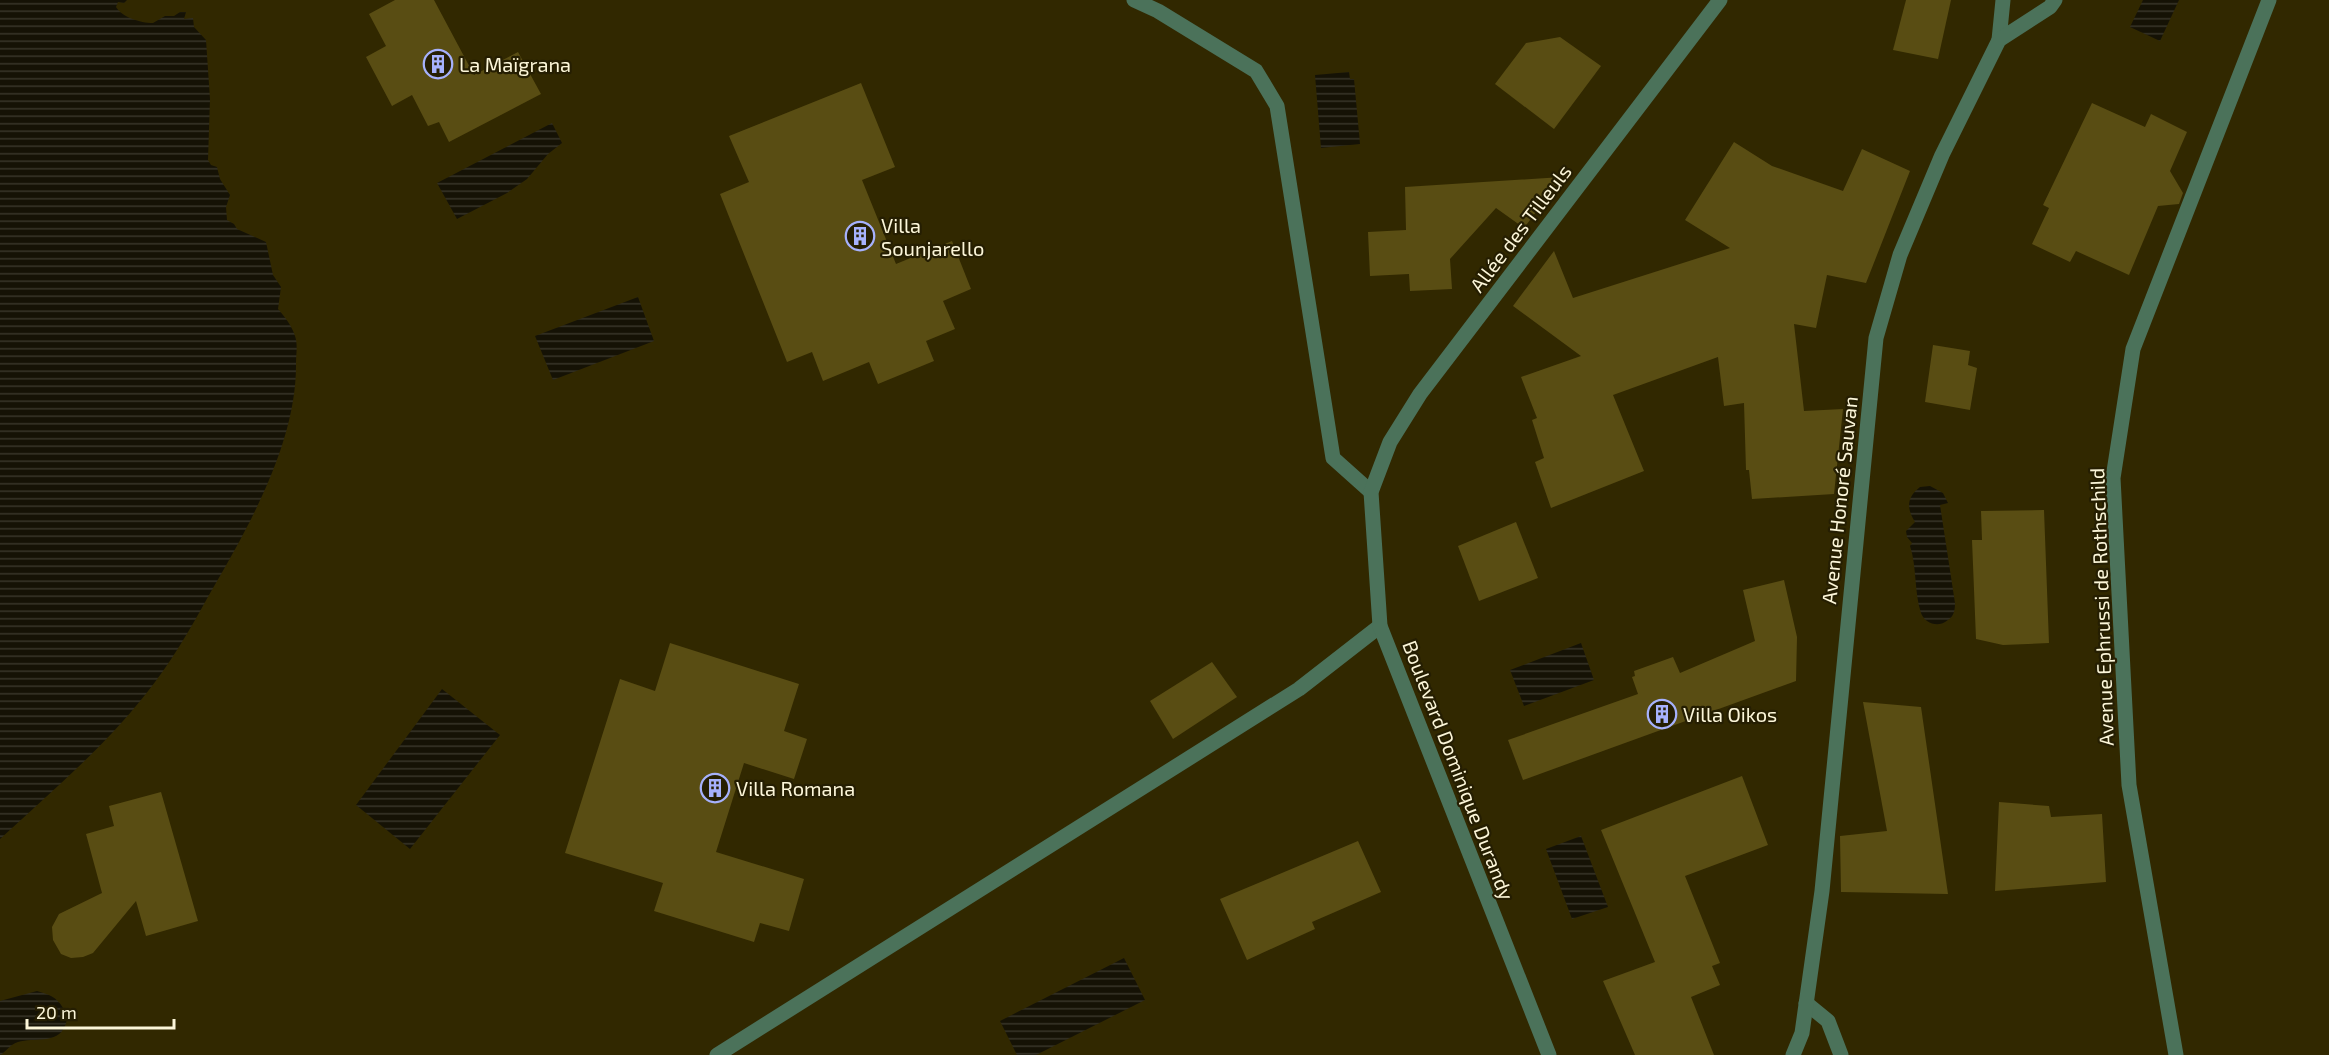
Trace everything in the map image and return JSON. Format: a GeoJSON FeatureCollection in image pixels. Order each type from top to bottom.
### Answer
{"type":"FeatureCollection","features":[{"type":"Feature","properties":{"kind":"street"},"geometry":{"type":"LineString","coordinates":[[1134,0],[1158,11],[1256,71],[1277,106],[1333,458],[1371,492]]}},
{"type":"Feature","properties":{"kind":"street","name":"Allée des Tilleuls"},"geometry":{"type":"LineString","coordinates":[[1371,492],[1390,442],[1420,394],[1720,0]]}},
{"type":"Feature","properties":{"kind":"street"},"geometry":{"type":"LineString","coordinates":[[1999,40],[2003,0]]}},
{"type":"Feature","properties":{"kind":"street"},"geometry":{"type":"LineString","coordinates":[[1999,40],[2050,7],[2055,0]]}},
{"type":"Feature","properties":{"kind":"street","name":"Avenue Ephrussi de Rothschild"},"geometry":{"type":"LineString","coordinates":[[2176,1055],[2129,785],[2113,478],[2133,349],[2269,0]]}},
{"type":"Feature","properties":{"kind":"street","name":"Avenue Honoré Sauvan"},"geometry":{"type":"LineString","coordinates":[[1794,1055],[1802,1033],[1822,891],[1876,338],[1900,255],[1942,155],[1999,40]]}},
{"type":"Feature","properties":{"kind":"street","name":"Boulevard Dominique Durandy"},"geometry":{"type":"LineString","coordinates":[[1371,492],[1380,626],[1549,1055]]}},
{"type":"Feature","properties":{"kind":"street"},"geometry":{"type":"LineString","coordinates":[[717,1055],[1299,689],[1380,626]]}},
{"type":"Feature","properties":{"kind":"street"},"geometry":{"type":"LineString","coordinates":[[1806,1003],[1828,1022],[1841,1055]]}},
{"type":"Feature","properties":{"kind":"shaded area"},"geometry":{"type":"Polygon","coordinates":[[[0,0],[127,0],[124,3],[118,2],[116,7],[122,14],[137,21],[153,23],[165,16],[174,16],[180,12],[186,12],[184,19],[193,18],[194,27],[206,40],[210,99],[208,160],[211,165],[217,167],[220,179],[230,195],[226,207],[227,220],[237,229],[266,242],[273,275],[281,287],[278,309],[292,329],[297,346],[294,393],[288,424],[268,484],[239,542],[187,634],[129,715],[76,770],[0,839],[0,0]]]}},
{"type":"Feature","properties":{"kind":"shaded area"},"geometry":{"type":"Polygon","coordinates":[[[2143,0],[2179,0],[2160,41],[2130,27],[2143,0]]]}},
{"type":"Feature","properties":{"kind":"shaded area"},"geometry":{"type":"Polygon","coordinates":[[[1349,72],[1350,79],[1354,79],[1360,144],[1321,148],[1315,75],[1349,72]]]}},
{"type":"Feature","properties":{"kind":"shaded area"},"geometry":{"type":"Polygon","coordinates":[[[552,123],[562,143],[548,154],[527,179],[507,193],[457,219],[437,183],[552,123]]]}},
{"type":"Feature","properties":{"kind":"shaded area"},"geometry":{"type":"Polygon","coordinates":[[[638,297],[654,341],[553,380],[535,336],[638,297]]]}},
{"type":"Feature","properties":{"kind":"shaded area"},"geometry":{"type":"Polygon","coordinates":[[[1930,486],[1943,493],[1948,503],[1940,505],[1955,603],[1952,617],[1941,624],[1929,622],[1921,613],[1910,546],[1912,543],[1906,531],[1915,522],[1909,507],[1912,495],[1920,487],[1930,486]]]}},
{"type":"Feature","properties":{"kind":"shaded area"},"geometry":{"type":"Polygon","coordinates":[[[1581,643],[1594,680],[1524,706],[1510,670],[1581,643]]]}},
{"type":"Feature","properties":{"kind":"shaded area"},"geometry":{"type":"Polygon","coordinates":[[[442,689],[500,735],[410,849],[356,805],[442,689]]]}},
{"type":"Feature","properties":{"kind":"shaded area"},"geometry":{"type":"Polygon","coordinates":[[[1581,836],[1608,907],[1572,919],[1546,849],[1581,836]]]}},
{"type":"Feature","properties":{"kind":"shaded area"},"geometry":{"type":"Polygon","coordinates":[[[1124,958],[1145,1000],[1036,1055],[1017,1055],[1000,1021],[1124,958]]]}},
{"type":"Feature","properties":{"kind":"shaded area"},"geometry":{"type":"Polygon","coordinates":[[[37,991],[52,996],[61,1004],[66,1017],[65,1026],[57,1036],[18,1042],[0,1055],[0,1001],[37,991]]]}},
{"type":"Feature","properties":{"kind":"building","name":"La Maïgrana"},"geometry":{"type":"Polygon","coordinates":[[[395,0],[434,0],[474,75],[518,52],[541,94],[449,142],[439,122],[428,126],[412,95],[392,106],[366,57],[386,46],[369,14],[395,0]]]}},
{"type":"Feature","properties":{"kind":"building"},"geometry":{"type":"Polygon","coordinates":[[[1906,0],[1951,0],[1938,59],[1893,50],[1906,0]]]}},
{"type":"Feature","properties":{"kind":"building"},"geometry":{"type":"Polygon","coordinates":[[[1560,37],[1601,66],[1554,129],[1495,84],[1526,43],[1560,37]]]}},
{"type":"Feature","properties":{"kind":"building","name":"Villa Sounjarello"},"geometry":{"type":"Polygon","coordinates":[[[861,83],[895,167],[862,180],[896,264],[952,241],[971,289],[943,301],[955,329],[926,341],[934,361],[878,384],[869,362],[823,381],[812,352],[787,362],[720,194],[749,182],[729,136],[861,83]]]}},
{"type":"Feature","properties":{"kind":"building"},"geometry":{"type":"Polygon","coordinates":[[[2092,103],[2145,127],[2151,114],[2187,132],[2170,171],[2183,193],[2179,204],[2158,206],[2129,275],[2076,251],[2070,262],[2032,244],[2049,208],[2043,205],[2092,103]]]}},
{"type":"Feature","properties":{"kind":"building"},"geometry":{"type":"Polygon","coordinates":[[[1734,142],[1772,166],[1843,191],[1862,149],[1910,171],[1866,283],[1827,275],[1816,328],[1794,324],[1804,411],[1843,409],[1834,494],[1752,499],[1749,470],[1746,470],[1744,403],[1724,406],[1718,357],[1613,395],[1644,471],[1551,508],[1535,462],[1544,458],[1532,420],[1537,418],[1521,377],[1581,356],[1513,306],[1554,251],[1573,298],[1730,248],[1685,220],[1734,142]]]}},
{"type":"Feature","properties":{"kind":"building"},"geometry":{"type":"Polygon","coordinates":[[[1562,177],[1524,228],[1496,208],[1450,259],[1452,289],[1410,291],[1409,274],[1370,276],[1368,232],[1406,230],[1405,187],[1562,177]]]}},
{"type":"Feature","properties":{"kind":"building"},"geometry":{"type":"Polygon","coordinates":[[[1933,345],[1970,351],[1968,365],[1977,368],[1970,410],[1925,402],[1933,345]]]}},
{"type":"Feature","properties":{"kind":"building"},"geometry":{"type":"Polygon","coordinates":[[[2044,510],[2049,643],[2003,645],[1976,639],[1972,540],[1982,540],[1981,511],[2044,510]]]}},
{"type":"Feature","properties":{"kind":"building"},"geometry":{"type":"Polygon","coordinates":[[[1516,522],[1538,578],[1479,601],[1458,546],[1516,522]]]}},
{"type":"Feature","properties":{"kind":"building"},"geometry":{"type":"Polygon","coordinates":[[[1784,580],[1797,637],[1796,681],[1523,780],[1508,740],[1638,694],[1632,677],[1635,676],[1634,671],[1673,657],[1680,673],[1755,641],[1743,590],[1784,580]]]}},
{"type":"Feature","properties":{"kind":"building","name":"Villa Romana"},"geometry":{"type":"Polygon","coordinates":[[[670,643],[799,684],[784,731],[807,739],[794,779],[744,763],[716,852],[804,879],[789,931],[760,923],[754,942],[654,911],[663,883],[565,853],[620,679],[655,691],[670,643]]]}},
{"type":"Feature","properties":{"kind":"building"},"geometry":{"type":"Polygon","coordinates":[[[1212,662],[1237,697],[1173,739],[1150,701],[1212,662]]]}},
{"type":"Feature","properties":{"kind":"building"},"geometry":{"type":"Polygon","coordinates":[[[1863,702],[1921,707],[1948,894],[1841,892],[1840,836],[1887,831],[1863,702]]]}},
{"type":"Feature","properties":{"kind":"building"},"geometry":{"type":"Polygon","coordinates":[[[1742,776],[1768,845],[1685,876],[1720,963],[1712,966],[1720,985],[1691,997],[1714,1055],[1635,1055],[1603,981],[1655,962],[1601,830],[1742,776]]]}},
{"type":"Feature","properties":{"kind":"building"},"geometry":{"type":"Polygon","coordinates":[[[161,792],[198,921],[146,936],[136,901],[93,953],[71,958],[61,954],[53,940],[52,927],[59,914],[102,893],[86,834],[114,826],[109,806],[161,792]]]}},
{"type":"Feature","properties":{"kind":"building"},"geometry":{"type":"Polygon","coordinates":[[[1999,802],[2049,806],[2051,817],[2102,814],[2106,882],[1995,891],[1999,802]]]}},
{"type":"Feature","properties":{"kind":"building"},"geometry":{"type":"Polygon","coordinates":[[[1358,841],[1381,892],[1312,922],[1315,929],[1247,960],[1220,899],[1358,841]]]}},
{"type":"Feature","properties":{"kind":"place","name":"La Maïgrana"},"geometry":{"type":"Point","coordinates":[438,64]}},
{"type":"Feature","properties":{"kind":"place","name":"Villa Sounjarello"},"geometry":{"type":"Point","coordinates":[860,236]}},
{"type":"Feature","properties":{"kind":"place","name":"Villa Oikos"},"geometry":{"type":"Point","coordinates":[1662,714]}},
{"type":"Feature","properties":{"kind":"place","name":"Villa Romana"},"geometry":{"type":"Point","coordinates":[715,788]}}]}
